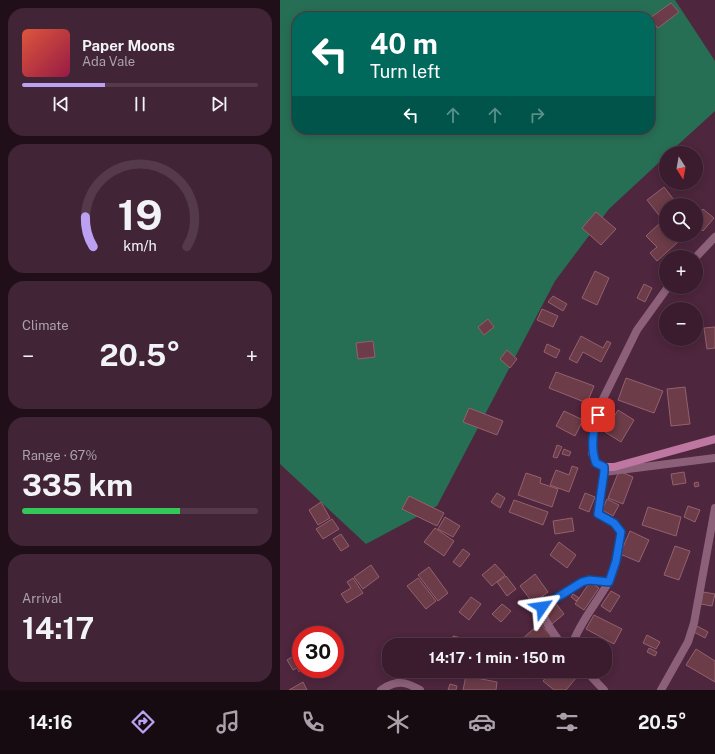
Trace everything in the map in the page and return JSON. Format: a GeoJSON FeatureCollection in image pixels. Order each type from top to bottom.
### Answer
{"type":"FeatureCollection","features":[{"type":"Feature","properties":{"kind":"street"},"geometry":{"type":"LineString","coordinates":[[703,250],[715,237]]}},
{"type":"Feature","properties":{"kind":"street"},"geometry":{"type":"LineString","coordinates":[[663,294],[637,330],[601,403],[594,426],[592,452],[596,463],[604,470],[715,458]]}},
{"type":"Feature","properties":{"kind":"street"},"geometry":{"type":"LineString","coordinates":[[604,470],[715,439]]}},
{"type":"Feature","properties":{"kind":"street"},"geometry":{"type":"LineString","coordinates":[[575,638],[609,582],[616,561],[621,532],[614,523],[598,514],[604,470]]}},
{"type":"Feature","properties":{"kind":"street"},"geometry":{"type":"LineString","coordinates":[[661,690],[688,642],[694,623],[712,545],[715,508]]}},
{"type":"Feature","properties":{"kind":"street"},"geometry":{"type":"LineString","coordinates":[[557,638],[544,618],[542,607],[582,582],[589,580],[609,582]]}},
{"type":"Feature","properties":{"kind":"street"},"geometry":{"type":"LineString","coordinates":[[593,678],[604,690]]}},
{"type":"Feature","properties":{"kind":"street"},"geometry":{"type":"LineString","coordinates":[[381,690],[388,685],[398,682],[408,683],[420,690]]}},
{"type":"Feature","properties":{"kind":"green space"},"geometry":{"type":"Polygon","coordinates":[[[280,0],[675,0],[715,61],[715,111],[677,146],[659,146],[659,163],[609,209],[555,281],[437,506],[366,544],[280,464],[280,0]]]}},
{"type":"Feature","properties":{"kind":"building"},"geometry":{"type":"Polygon","coordinates":[[[671,3],[679,12],[658,28],[655,24],[655,14],[671,3]]]}},
{"type":"Feature","properties":{"kind":"building"},"geometry":{"type":"Polygon","coordinates":[[[660,190],[666,190],[673,198],[659,198],[659,215],[647,200],[660,190]]]}},
{"type":"Feature","properties":{"kind":"building"},"geometry":{"type":"Polygon","coordinates":[[[703,209],[714,218],[703,231],[703,209]]]}},
{"type":"Feature","properties":{"kind":"building"},"geometry":{"type":"Polygon","coordinates":[[[596,212],[616,229],[601,245],[582,228],[596,212]]]}},
{"type":"Feature","properties":{"kind":"building"},"geometry":{"type":"Polygon","coordinates":[[[659,224],[659,242],[678,242],[669,250],[659,250],[659,259],[657,261],[650,253],[657,247],[646,236],[659,224]]]}},
{"type":"Feature","properties":{"kind":"building"},"geometry":{"type":"Polygon","coordinates":[[[595,271],[609,278],[597,305],[582,298],[595,271]]]}},
{"type":"Feature","properties":{"kind":"building"},"geometry":{"type":"Polygon","coordinates":[[[644,284],[652,288],[645,302],[637,298],[644,284]]]}},
{"type":"Feature","properties":{"kind":"building"},"geometry":{"type":"Polygon","coordinates":[[[553,296],[567,304],[563,311],[548,302],[553,296]]]}},
{"type":"Feature","properties":{"kind":"building"},"geometry":{"type":"Polygon","coordinates":[[[542,309],[558,316],[553,327],[537,320],[542,309]]]}},
{"type":"Feature","properties":{"kind":"building"},"geometry":{"type":"Polygon","coordinates":[[[488,319],[494,327],[484,335],[478,327],[488,319]]]}},
{"type":"Feature","properties":{"kind":"building"},"geometry":{"type":"Polygon","coordinates":[[[715,327],[715,348],[707,349],[704,328],[715,327]]]}},
{"type":"Feature","properties":{"kind":"building"},"geometry":{"type":"Polygon","coordinates":[[[581,336],[603,348],[607,341],[611,343],[601,362],[583,352],[577,363],[569,359],[581,336]]]}},
{"type":"Feature","properties":{"kind":"building"},"geometry":{"type":"Polygon","coordinates":[[[373,341],[375,357],[358,359],[356,343],[373,341]]]}},
{"type":"Feature","properties":{"kind":"building"},"geometry":{"type":"Polygon","coordinates":[[[547,344],[560,350],[556,358],[544,352],[547,344]]]}},
{"type":"Feature","properties":{"kind":"building"},"geometry":{"type":"Polygon","coordinates":[[[507,350],[517,359],[510,368],[500,359],[507,350]]]}},
{"type":"Feature","properties":{"kind":"building"},"geometry":{"type":"Polygon","coordinates":[[[556,372],[594,386],[587,403],[549,388],[556,372]]]}},
{"type":"Feature","properties":{"kind":"building"},"geometry":{"type":"Polygon","coordinates":[[[626,378],[663,391],[654,413],[618,400],[626,378]]]}},
{"type":"Feature","properties":{"kind":"building"},"geometry":{"type":"Polygon","coordinates":[[[685,387],[690,424],[671,426],[667,389],[685,387]]]}},
{"type":"Feature","properties":{"kind":"building"},"geometry":{"type":"Polygon","coordinates":[[[469,408],[503,421],[497,435],[463,422],[469,408]]]}},
{"type":"Feature","properties":{"kind":"building"},"geometry":{"type":"Polygon","coordinates":[[[618,410],[634,420],[621,442],[605,432],[618,410]]]}},
{"type":"Feature","properties":{"kind":"building"},"geometry":{"type":"Polygon","coordinates":[[[564,411],[583,420],[575,436],[556,426],[564,411]]]}},
{"type":"Feature","properties":{"kind":"building"},"geometry":{"type":"Polygon","coordinates":[[[557,445],[562,447],[557,458],[553,457],[557,445]]]}},
{"type":"Feature","properties":{"kind":"building"},"geometry":{"type":"Polygon","coordinates":[[[564,449],[571,452],[569,456],[562,454],[564,449]]]}},
{"type":"Feature","properties":{"kind":"building"},"geometry":{"type":"Polygon","coordinates":[[[572,466],[578,468],[569,492],[550,485],[556,470],[569,475],[572,466]]]}},
{"type":"Feature","properties":{"kind":"building"},"geometry":{"type":"Polygon","coordinates":[[[619,471],[633,477],[623,504],[608,498],[619,471]]]}},
{"type":"Feature","properties":{"kind":"building"},"geometry":{"type":"Polygon","coordinates":[[[684,472],[686,483],[673,485],[671,474],[684,472]]]}},
{"type":"Feature","properties":{"kind":"building"},"geometry":{"type":"Polygon","coordinates":[[[526,473],[541,478],[540,483],[558,489],[552,507],[518,495],[526,473]]]}},
{"type":"Feature","properties":{"kind":"building"},"geometry":{"type":"Polygon","coordinates":[[[698,482],[699,486],[695,487],[694,483],[698,482]]]}},
{"type":"Feature","properties":{"kind":"building"},"geometry":{"type":"Polygon","coordinates":[[[497,493],[505,498],[500,508],[491,502],[497,493]]]}},
{"type":"Feature","properties":{"kind":"building"},"geometry":{"type":"Polygon","coordinates":[[[585,493],[595,497],[589,512],[579,508],[585,493]]]}},
{"type":"Feature","properties":{"kind":"building"},"geometry":{"type":"Polygon","coordinates":[[[409,496],[444,513],[437,526],[402,509],[409,496]]]}},
{"type":"Feature","properties":{"kind":"building"},"geometry":{"type":"Polygon","coordinates":[[[607,499],[619,505],[613,516],[602,510],[607,499]]]}},
{"type":"Feature","properties":{"kind":"building"},"geometry":{"type":"Polygon","coordinates":[[[514,500],[548,512],[543,525],[509,512],[514,500]]]}},
{"type":"Feature","properties":{"kind":"building"},"geometry":{"type":"Polygon","coordinates":[[[321,502],[330,518],[318,525],[309,510],[321,502]]]}},
{"type":"Feature","properties":{"kind":"building"},"geometry":{"type":"Polygon","coordinates":[[[688,506],[700,510],[695,522],[684,517],[688,506]]]}},
{"type":"Feature","properties":{"kind":"building"},"geometry":{"type":"Polygon","coordinates":[[[648,507],[681,517],[676,536],[642,525],[648,507]]]}},
{"type":"Feature","properties":{"kind":"building"},"geometry":{"type":"Polygon","coordinates":[[[445,517],[460,526],[453,537],[438,529],[445,517]]]}},
{"type":"Feature","properties":{"kind":"building"},"geometry":{"type":"Polygon","coordinates":[[[572,518],[574,531],[555,534],[553,521],[572,518]]]}},
{"type":"Feature","properties":{"kind":"building"},"geometry":{"type":"Polygon","coordinates":[[[332,519],[339,529],[323,539],[316,529],[332,519]]]}},
{"type":"Feature","properties":{"kind":"building"},"geometry":{"type":"Polygon","coordinates":[[[435,528],[454,541],[444,556],[424,542],[435,528]]]}},
{"type":"Feature","properties":{"kind":"building"},"geometry":{"type":"Polygon","coordinates":[[[630,531],[649,540],[639,562],[620,554],[630,531]]]}},
{"type":"Feature","properties":{"kind":"building"},"geometry":{"type":"Polygon","coordinates":[[[341,534],[349,546],[341,551],[333,539],[341,534]]]}},
{"type":"Feature","properties":{"kind":"building"},"geometry":{"type":"Polygon","coordinates":[[[559,542],[576,555],[567,568],[550,555],[559,542]]]}},
{"type":"Feature","properties":{"kind":"building"},"geometry":{"type":"Polygon","coordinates":[[[675,546],[690,551],[679,580],[664,575],[675,546]]]}},
{"type":"Feature","properties":{"kind":"building"},"geometry":{"type":"Polygon","coordinates":[[[463,549],[470,554],[460,567],[453,562],[463,549]]]}},
{"type":"Feature","properties":{"kind":"building"},"geometry":{"type":"Polygon","coordinates":[[[495,564],[505,575],[492,586],[482,575],[495,564]]]}},
{"type":"Feature","properties":{"kind":"building"},"geometry":{"type":"Polygon","coordinates":[[[371,565],[379,577],[363,589],[354,577],[371,565]]]}},
{"type":"Feature","properties":{"kind":"building"},"geometry":{"type":"Polygon","coordinates":[[[429,567],[448,593],[438,601],[418,575],[429,567]]]}},
{"type":"Feature","properties":{"kind":"building"},"geometry":{"type":"Polygon","coordinates":[[[535,574],[548,592],[533,603],[520,586],[535,574]]]}},
{"type":"Feature","properties":{"kind":"building"},"geometry":{"type":"Polygon","coordinates":[[[506,576],[516,589],[507,596],[497,582],[506,576]]]}},
{"type":"Feature","properties":{"kind":"building"},"geometry":{"type":"Polygon","coordinates":[[[353,578],[363,593],[347,603],[341,594],[351,588],[347,582],[353,578]]]}},
{"type":"Feature","properties":{"kind":"building"},"geometry":{"type":"Polygon","coordinates":[[[418,578],[436,601],[426,609],[407,586],[418,578]]]}},
{"type":"Feature","properties":{"kind":"building"},"geometry":{"type":"Polygon","coordinates":[[[590,582],[599,588],[584,610],[575,604],[590,582]]]}},
{"type":"Feature","properties":{"kind":"building"},"geometry":{"type":"Polygon","coordinates":[[[611,591],[620,596],[610,612],[601,606],[611,591]]]}},
{"type":"Feature","properties":{"kind":"building"},"geometry":{"type":"Polygon","coordinates":[[[703,592],[715,594],[712,606],[701,604],[703,592]]]}},
{"type":"Feature","properties":{"kind":"building"},"geometry":{"type":"Polygon","coordinates":[[[573,594],[579,598],[576,601],[571,597],[573,594]]]}},
{"type":"Feature","properties":{"kind":"building"},"geometry":{"type":"Polygon","coordinates":[[[471,597],[481,604],[469,620],[459,612],[471,597]]]}},
{"type":"Feature","properties":{"kind":"building"},"geometry":{"type":"Polygon","coordinates":[[[554,601],[564,614],[552,624],[542,611],[554,601]]]}},
{"type":"Feature","properties":{"kind":"building"},"geometry":{"type":"Polygon","coordinates":[[[502,604],[511,611],[501,622],[492,614],[502,604]]]}},
{"type":"Feature","properties":{"kind":"building"},"geometry":{"type":"Polygon","coordinates":[[[594,615],[622,629],[614,644],[612,643],[612,638],[603,638],[586,629],[594,615]]]}},
{"type":"Feature","properties":{"kind":"building"},"geometry":{"type":"Polygon","coordinates":[[[540,623],[551,636],[549,638],[523,638],[540,623]]]}},
{"type":"Feature","properties":{"kind":"building"},"geometry":{"type":"Polygon","coordinates":[[[697,626],[708,632],[705,638],[694,632],[697,626]]]}},
{"type":"Feature","properties":{"kind":"building"},"geometry":{"type":"Polygon","coordinates":[[[647,635],[660,642],[656,649],[643,643],[647,635]]]}},
{"type":"Feature","properties":{"kind":"building"},"geometry":{"type":"Polygon","coordinates":[[[649,648],[657,652],[655,656],[647,652],[649,648]]]}},
{"type":"Feature","properties":{"kind":"building"},"geometry":{"type":"Polygon","coordinates":[[[696,649],[715,661],[715,682],[686,665],[696,649]]]}},
{"type":"Feature","properties":{"kind":"building"},"geometry":{"type":"Polygon","coordinates":[[[292,657],[292,668],[287,660],[292,657]]]}},
{"type":"Feature","properties":{"kind":"building"},"geometry":{"type":"Polygon","coordinates":[[[466,678],[476,678],[497,682],[496,690],[463,690],[466,678]]]}},
{"type":"Feature","properties":{"kind":"building"},"geometry":{"type":"Polygon","coordinates":[[[545,678],[576,678],[566,690],[554,690],[543,681],[545,678]]]}},
{"type":"Feature","properties":{"kind":"building"},"geometry":{"type":"Polygon","coordinates":[[[303,682],[307,690],[289,690],[303,682]]]}},
{"type":"Feature","properties":{"kind":"building"},"geometry":{"type":"Polygon","coordinates":[[[450,684],[457,686],[456,690],[448,690],[450,684]]]}},
{"type":"Feature","properties":{"kind":"route"},"geometry":{"type":"LineString","coordinates":[[542,607],[582,582],[589,580],[609,582],[616,561],[621,532],[614,523],[598,514],[604,472],[604,467],[596,463],[592,452],[594,426],[598,415]]}}]}
